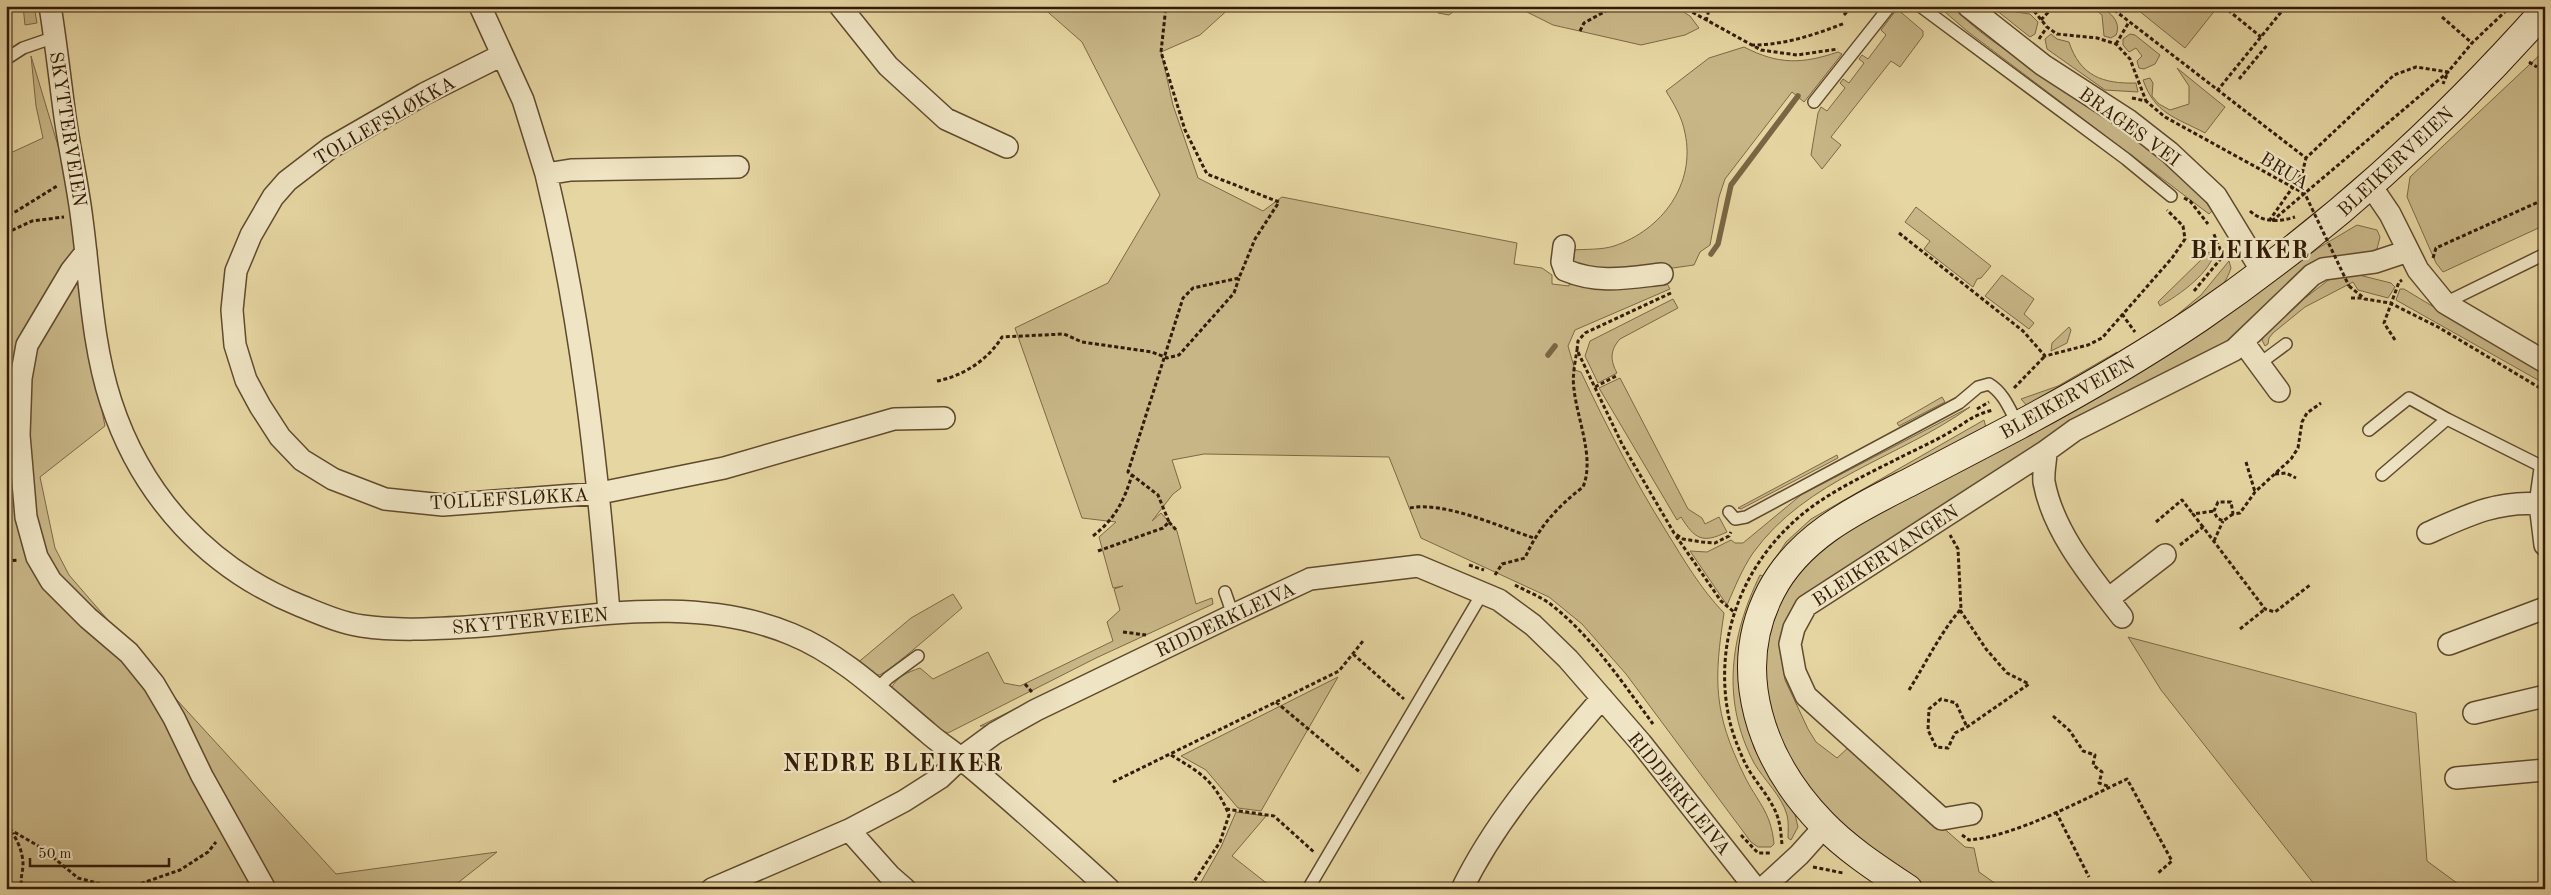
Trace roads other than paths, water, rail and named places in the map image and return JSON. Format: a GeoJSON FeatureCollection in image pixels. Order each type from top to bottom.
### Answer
{"type":"FeatureCollection","features":[{"type":"Feature","properties":{"kind":"main road","name":"BLEIKERVEIEN"},"geometry":{"type":"LineString","coordinates":[[1908,889],[1874,866],[1825,826],[1780,770],[1758,717],[1752,691],[1751,664],[1755,636],[1772,590],[1802,550],[1827,528],[1854,510],[2018,425],[2124,366],[2263,273],[2371,186],[2460,102],[2545,10]]}},
{"type":"Feature","properties":{"kind":"street","name":"SKYTTERVEIEN"},"geometry":{"type":"LineString","coordinates":[[50,6],[82,215],[98,346],[110,400],[127,443],[154,489],[185,530],[232,571],[281,598],[331,618],[360,626],[410,630],[467,627],[541,622],[609,612],[708,614],[755,622],[793,634],[841,662],[961,758],[1109,889]]}},
{"type":"Feature","properties":{"kind":"street","name":"TOLLEFSLØKKA"},"geometry":{"type":"LineString","coordinates":[[480,6],[525,108],[546,174],[560,230],[600,493],[609,612]]}},
{"type":"Feature","properties":{"kind":"street"},"geometry":{"type":"LineString","coordinates":[[840,6],[888,66],[946,119],[1007,147]]}},
{"type":"Feature","properties":{"kind":"street","name":"BRAGES VEI"},"geometry":{"type":"LineString","coordinates":[[1968,6],[2043,65],[2128,120],[2169,152],[2216,196],[2263,273]]}},
{"type":"Feature","properties":{"kind":"street","name":"TOLLEFSLØKKA"},"geometry":{"type":"LineString","coordinates":[[502,55],[424,94],[330,148],[287,181],[273,197],[251,235],[236,271],[232,310],[236,345],[246,380],[280,437],[302,460],[333,479],[385,499],[443,505],[600,493],[724,468],[894,418],[944,418]]}},
{"type":"Feature","properties":{"kind":"street"},"geometry":{"type":"LineString","coordinates":[[546,174],[571,170],[738,166]]}},
{"type":"Feature","properties":{"kind":"street"},"geometry":{"type":"LineString","coordinates":[[2371,186],[2417,253],[2418,270],[2445,303],[2545,362]]}},
{"type":"Feature","properties":{"kind":"street"},"geometry":{"type":"LineString","coordinates":[[1564,246],[1562,262],[1564,278],[1598,279],[1662,274]]}},
{"type":"Feature","properties":{"kind":"street"},"geometry":{"type":"LineString","coordinates":[[86,252],[71,271],[27,345],[20,378],[20,436],[26,517],[37,557],[51,581],[88,618],[129,653],[154,684],[265,889]]}},
{"type":"Feature","properties":{"kind":"street","name":"BLEIKERVANGEN"},"geometry":{"type":"LineString","coordinates":[[1971,814],[1942,819],[1806,696],[1795,672],[1790,644],[1794,628],[1806,606],[2046,451],[2075,430],[2172,383],[2234,350],[2312,275],[2323,269],[2374,262],[2417,253]]}},
{"type":"Feature","properties":{"kind":"street"},"geometry":{"type":"LineString","coordinates":[[2243,342],[2279,391]]}},
{"type":"Feature","properties":{"kind":"street"},"geometry":{"type":"LineString","coordinates":[[2046,451],[2044,480],[2054,514],[2072,547],[2122,617]]}},
{"type":"Feature","properties":{"kind":"street"},"geometry":{"type":"LineString","coordinates":[[2545,468],[2540,504],[2545,545]]}},
{"type":"Feature","properties":{"kind":"street"},"geometry":{"type":"LineString","coordinates":[[2428,533],[2473,512],[2517,502],[2540,504]]}},
{"type":"Feature","properties":{"kind":"street"},"geometry":{"type":"LineString","coordinates":[[2108,599],[2165,556]]}},
{"type":"Feature","properties":{"kind":"street","name":"RIDDERKLEIVA"},"geometry":{"type":"LineString","coordinates":[[712,889],[848,830],[917,794],[940,778],[961,758],[995,732],[1036,710],[1233,615],[1310,580],[1418,566],[1489,584],[1499,600],[1533,625],[1568,659],[1602,698],[1715,835],[1756,889]]}},
{"type":"Feature","properties":{"kind":"street"},"geometry":{"type":"LineString","coordinates":[[2449,644],[2545,608]]}},
{"type":"Feature","properties":{"kind":"street"},"geometry":{"type":"LineString","coordinates":[[2474,713],[2545,696]]}},
{"type":"Feature","properties":{"kind":"street"},"geometry":{"type":"LineString","coordinates":[[1462,889],[1476,861],[1521,794],[1602,698]]}},
{"type":"Feature","properties":{"kind":"street"},"geometry":{"type":"LineString","coordinates":[[2456,778],[2545,770]]}},
{"type":"Feature","properties":{"kind":"street"},"geometry":{"type":"LineString","coordinates":[[1762,889],[1825,826]]}},
{"type":"Feature","properties":{"kind":"street"},"geometry":{"type":"LineString","coordinates":[[848,830],[890,876],[905,889]]}},
{"type":"Feature","properties":{"kind":"lane"},"geometry":{"type":"LineString","coordinates":[[1814,102],[1890,6]]}},
{"type":"Feature","properties":{"kind":"lane"},"geometry":{"type":"LineString","coordinates":[[1920,6],[2126,159],[2170,196]]}},
{"type":"Feature","properties":{"kind":"lane"},"geometry":{"type":"LineString","coordinates":[[7,55],[55,38]]}},
{"type":"Feature","properties":{"kind":"lane"},"geometry":{"type":"LineString","coordinates":[[2445,303],[2545,254]]}},
{"type":"Feature","properties":{"kind":"lane"},"geometry":{"type":"LineString","coordinates":[[2259,364],[2286,344]]}},
{"type":"Feature","properties":{"kind":"lane"},"geometry":{"type":"LineString","coordinates":[[1732,516],[1746,517],[1959,403],[1978,387],[1989,384],[1995,388],[2001,394],[2018,425]]}},
{"type":"Feature","properties":{"kind":"lane"},"geometry":{"type":"LineString","coordinates":[[2369,430],[2409,398],[2545,468]]}},
{"type":"Feature","properties":{"kind":"lane"},"geometry":{"type":"LineString","coordinates":[[2382,474],[2447,419]]}},
{"type":"Feature","properties":{"kind":"lane"},"geometry":{"type":"LineString","coordinates":[[1308,889],[1489,584]]}},
{"type":"Feature","properties":{"kind":"lane"},"geometry":{"type":"LineString","coordinates":[[1225,592],[1233,615]]}},
{"type":"Feature","properties":{"kind":"lane"},"geometry":{"type":"LineString","coordinates":[[876,690],[888,678],[918,656]]}},
{"type":"Feature","properties":{"kind":"waterway"},"geometry":{"type":"LineString","coordinates":[[1711,254],[1718,244],[1731,185],[1798,96]]}},
{"type":"Feature","properties":{"kind":"waterway"},"geometry":{"type":"LineString","coordinates":[[1548,355],[1555,346]]}},
{"type":"Feature","properties":{"kind":"district","name":"BLEIKER"},"geometry":{"type":"Point","coordinates":[2250,250]}},
{"type":"Feature","properties":{"kind":"district","name":"NEDRE BLEIKER"},"geometry":{"type":"Point","coordinates":[893,763]}}]}
